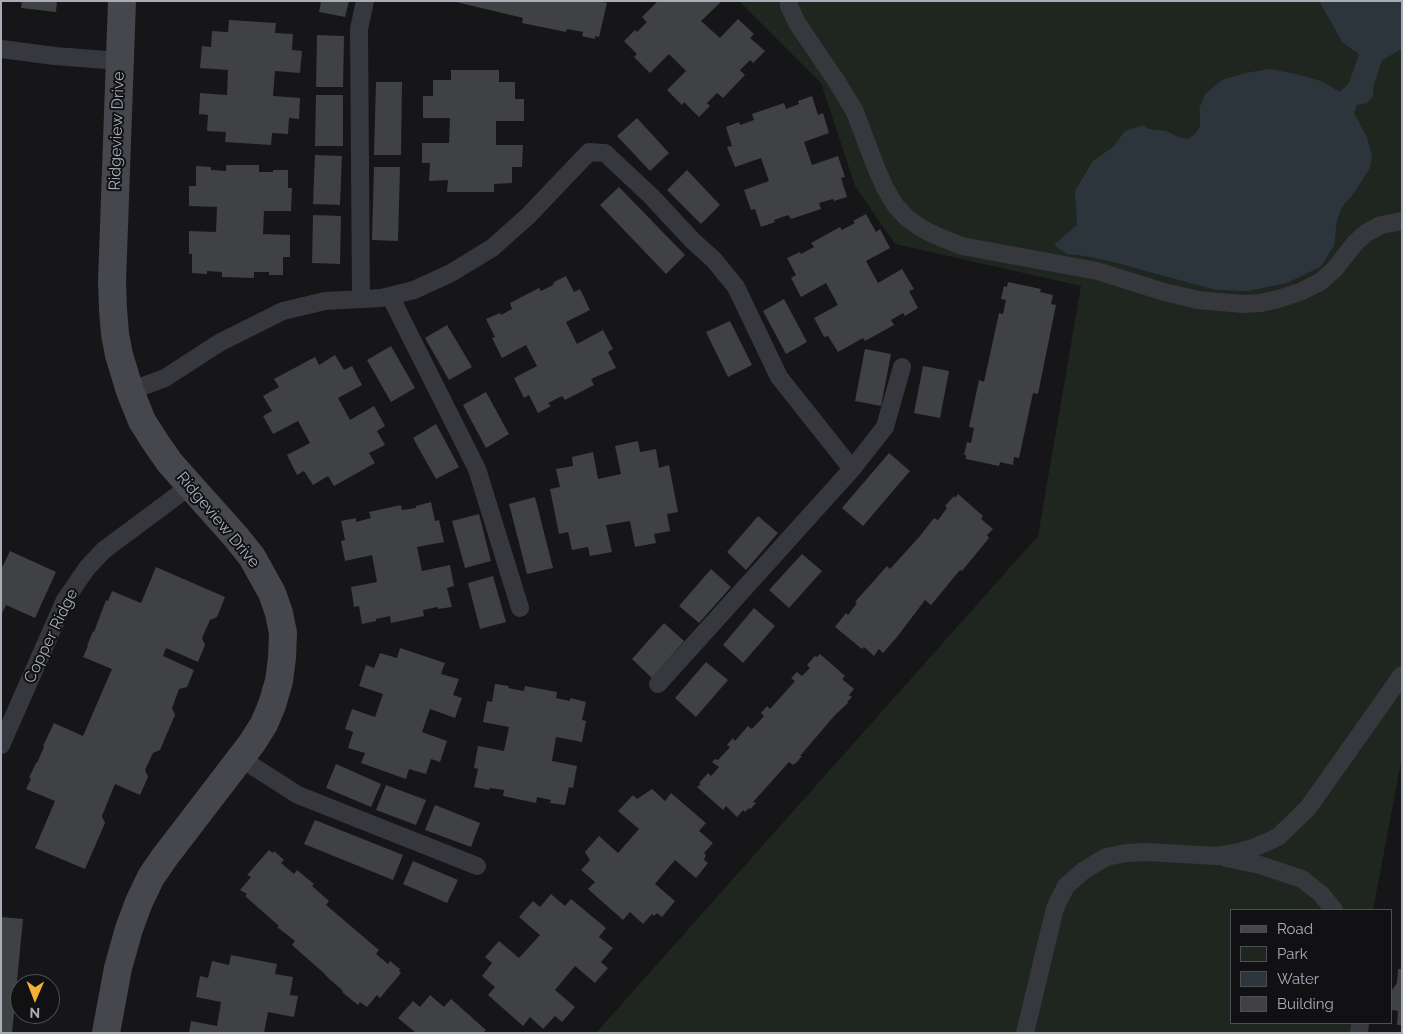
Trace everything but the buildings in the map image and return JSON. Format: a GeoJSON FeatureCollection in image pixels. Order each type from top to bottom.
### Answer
{"type":"FeatureCollection","features":[{"type":"Feature","properties":{"kind":"street","name":"Ridgeview Drive"},"geometry":{"type":"LineString","coordinates":[[106,1033],[118,968],[138,902],[151,877],[164,858],[264,724],[279,681],[283,642],[281,620],[272,593],[252,557],[170,463],[156,443],[142,421],[119,355],[113,309],[113,272],[122,1]]}},
{"type":"Feature","properties":{"kind":"lane"},"geometry":{"type":"LineString","coordinates":[[360,299],[359,29],[365,1]]}},
{"type":"Feature","properties":{"kind":"lane"},"geometry":{"type":"LineString","coordinates":[[789,1],[789,6],[797,23],[855,112],[875,165],[895,205],[907,218],[921,228],[962,246],[1098,271],[1164,292],[1198,300],[1243,304],[1261,303],[1300,292],[1320,282],[1334,270],[1355,243],[1366,233],[1380,225],[1402,221]]}},
{"type":"Feature","properties":{"kind":"lane"},"geometry":{"type":"LineString","coordinates":[[1,49],[55,56],[119,60]]}},
{"type":"Feature","properties":{"kind":"lane"},"geometry":{"type":"LineString","coordinates":[[130,391],[165,378],[219,343],[283,311],[325,301],[390,296],[414,290],[451,273],[492,248],[528,216],[589,152],[606,152],[714,260],[736,287],[779,378],[852,469]]}},
{"type":"Feature","properties":{"kind":"lane"},"geometry":{"type":"LineString","coordinates":[[390,296],[477,469],[520,608]]}},
{"type":"Feature","properties":{"kind":"lane"},"geometry":{"type":"LineString","coordinates":[[658,684],[852,469],[885,427],[902,367]]}},
{"type":"Feature","properties":{"kind":"lane","name":"Copper Ridge"},"geometry":{"type":"LineString","coordinates":[[1,745],[65,600],[87,568],[104,550],[190,486]]}},
{"type":"Feature","properties":{"kind":"lane"},"geometry":{"type":"LineString","coordinates":[[1216,856],[1235,854],[1278,837],[1308,808],[1402,676]]}},
{"type":"Feature","properties":{"kind":"lane"},"geometry":{"type":"LineString","coordinates":[[240,758],[298,795],[478,866]]}},
{"type":"Feature","properties":{"kind":"lane"},"geometry":{"type":"LineString","coordinates":[[1025,1033],[1055,908],[1066,886],[1083,871],[1106,857],[1126,853],[1148,852],[1216,856],[1260,865],[1302,879],[1321,894],[1333,909]]}},
{"type":"Feature","properties":{"kind":"green space"},"geometry":{"type":"Polygon","coordinates":[[[739,1],[1402,1],[1402,757],[1373,909],[1230,909],[1230,1024],[1358,1024],[1357,1033],[596,1033],[1038,536],[1081,286],[895,244],[855,186],[821,83],[739,1]]]}},
{"type":"Feature","properties":{"kind":"water"},"geometry":{"type":"Polygon","coordinates":[[[1319,1],[1402,1],[1402,49],[1382,60],[1374,84],[1373,96],[1367,103],[1357,105],[1354,113],[1367,137],[1372,157],[1370,168],[1354,193],[1342,207],[1337,220],[1334,246],[1320,267],[1287,283],[1248,291],[1216,290],[1113,262],[1067,254],[1054,245],[1077,225],[1075,191],[1093,161],[1113,147],[1125,131],[1144,125],[1148,129],[1166,131],[1176,136],[1189,138],[1200,127],[1199,109],[1205,94],[1222,80],[1245,73],[1270,69],[1296,74],[1321,81],[1340,92],[1349,83],[1359,54],[1343,43],[1319,1]]]}}]}
